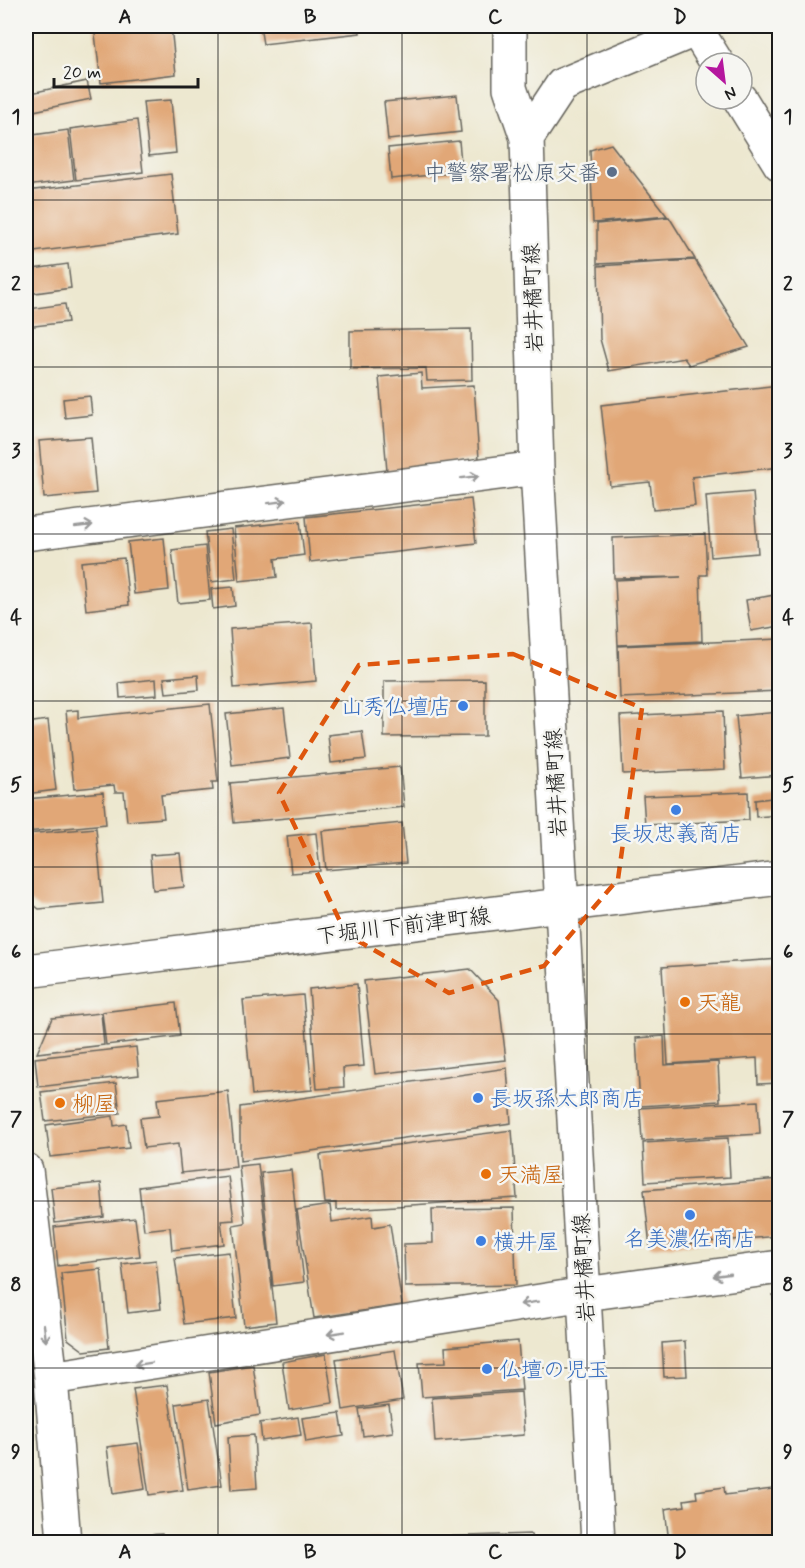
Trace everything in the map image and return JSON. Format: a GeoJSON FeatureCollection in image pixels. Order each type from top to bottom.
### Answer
{"type":"FeatureCollection","features":[{"type":"Feature","properties":{"kind":"main road","name":"岩井橘町線"},"geometry":{"type":"LineString","coordinates":[[510,26],[510,88],[526,138],[537,468],[598,1542]]}},
{"type":"Feature","properties":{"kind":"main road"},"geometry":{"type":"LineString","coordinates":[[526,138],[562,85],[695,27],[710,51]]}},
{"type":"Feature","properties":{"kind":"main road"},"geometry":{"type":"LineString","coordinates":[[747,111],[780,164]]}},
{"type":"Feature","properties":{"kind":"main road"},"geometry":{"type":"LineString","coordinates":[[26,534],[537,468]]}},
{"type":"Feature","properties":{"kind":"main road","name":"下堀川下前津町線"},"geometry":{"type":"LineString","coordinates":[[26,971],[780,878]]}},
{"type":"Feature","properties":{"kind":"main road"},"geometry":{"type":"LineString","coordinates":[[26,1170],[51,1378],[64,1542]]}},
{"type":"Feature","properties":{"kind":"main road"},"geometry":{"type":"LineString","coordinates":[[51,1378],[585,1294],[780,1267]]}},
{"type":"Feature","properties":{"kind":"highlighted area"},"geometry":{"type":"Polygon","coordinates":[[[513,654],[642,708],[618,879],[544,966],[449,993],[346,934],[279,793],[359,665],[513,654]]]}},
{"type":"Feature","properties":{"kind":"building"},"geometry":{"type":"Polygon","coordinates":[[[94,26],[171,26],[176,74],[101,83],[94,26]]]}},
{"type":"Feature","properties":{"kind":"building"},"geometry":{"type":"Polygon","coordinates":[[[260,26],[359,26],[360,33],[263,44],[260,26]]]}},
{"type":"Feature","properties":{"kind":"building"},"geometry":{"type":"Polygon","coordinates":[[[87,81],[91,99],[29,112],[26,100],[33,98],[31,93],[87,81]]]}},
{"type":"Feature","properties":{"kind":"building"},"geometry":{"type":"Polygon","coordinates":[[[457,95],[461,132],[388,140],[384,102],[457,95]]]}},
{"type":"Feature","properties":{"kind":"building"},"geometry":{"type":"Polygon","coordinates":[[[171,100],[176,153],[149,156],[143,102],[171,100]]]}},
{"type":"Feature","properties":{"kind":"building"},"geometry":{"type":"Polygon","coordinates":[[[137,120],[143,172],[76,180],[70,129],[137,120]]]}},
{"type":"Feature","properties":{"kind":"building"},"geometry":{"type":"Polygon","coordinates":[[[68,130],[74,180],[26,186],[26,136],[68,130]]]}},
{"type":"Feature","properties":{"kind":"building"},"geometry":{"type":"Polygon","coordinates":[[[459,141],[462,172],[391,179],[388,148],[459,141]]]}},
{"type":"Feature","properties":{"kind":"building"},"geometry":{"type":"Polygon","coordinates":[[[611,144],[667,216],[593,223],[590,150],[611,144]]]}},
{"type":"Feature","properties":{"kind":"building"},"geometry":{"type":"Polygon","coordinates":[[[171,174],[178,234],[26,253],[26,191],[171,174]]]}},
{"type":"Feature","properties":{"kind":"building"},"geometry":{"type":"Polygon","coordinates":[[[669,217],[695,259],[597,264],[597,224],[669,217]]]}},
{"type":"Feature","properties":{"kind":"building"},"geometry":{"type":"Polygon","coordinates":[[[695,260],[749,347],[689,365],[684,358],[609,371],[600,339],[598,266],[695,260]]]}},
{"type":"Feature","properties":{"kind":"building"},"geometry":{"type":"Polygon","coordinates":[[[68,264],[71,288],[28,294],[29,309],[65,304],[68,322],[26,327],[26,270],[68,264]]]}},
{"type":"Feature","properties":{"kind":"building"},"geometry":{"type":"Polygon","coordinates":[[[471,329],[472,380],[427,381],[426,368],[350,369],[350,331],[471,329]]]}},
{"type":"Feature","properties":{"kind":"building"},"geometry":{"type":"Polygon","coordinates":[[[421,373],[422,388],[474,385],[479,459],[387,471],[379,377],[421,373]]]}},
{"type":"Feature","properties":{"kind":"building"},"geometry":{"type":"Polygon","coordinates":[[[779,385],[780,467],[692,477],[695,506],[653,510],[650,482],[610,486],[601,405],[779,385]]]}},
{"type":"Feature","properties":{"kind":"building"},"geometry":{"type":"Polygon","coordinates":[[[90,396],[92,415],[65,418],[63,399],[90,396]]]}},
{"type":"Feature","properties":{"kind":"building"},"geometry":{"type":"Polygon","coordinates":[[[91,437],[96,493],[44,498],[39,441],[91,437]]]}},
{"type":"Feature","properties":{"kind":"building"},"geometry":{"type":"Polygon","coordinates":[[[753,492],[758,553],[711,557],[706,496],[753,492]]]}},
{"type":"Feature","properties":{"kind":"building"},"geometry":{"type":"Polygon","coordinates":[[[471,499],[476,543],[310,562],[306,517],[471,499]]]}},
{"type":"Feature","properties":{"kind":"building"},"geometry":{"type":"Polygon","coordinates":[[[300,521],[304,555],[275,559],[277,577],[239,581],[234,528],[300,521]]]}},
{"type":"Feature","properties":{"kind":"building"},"geometry":{"type":"Polygon","coordinates":[[[231,529],[236,579],[211,582],[205,532],[231,529]]]}},
{"type":"Feature","properties":{"kind":"building"},"geometry":{"type":"Polygon","coordinates":[[[705,534],[707,575],[700,575],[702,641],[618,645],[615,580],[681,577],[614,578],[613,538],[705,534]]]}},
{"type":"Feature","properties":{"kind":"building"},"geometry":{"type":"Polygon","coordinates":[[[164,538],[169,590],[134,594],[128,542],[164,538]]]}},
{"type":"Feature","properties":{"kind":"building"},"geometry":{"type":"Polygon","coordinates":[[[205,546],[210,600],[178,603],[172,550],[205,546]]]}},
{"type":"Feature","properties":{"kind":"building"},"geometry":{"type":"Polygon","coordinates":[[[124,558],[129,605],[86,610],[81,562],[124,558]]]}},
{"type":"Feature","properties":{"kind":"building"},"geometry":{"type":"Polygon","coordinates":[[[233,587],[235,606],[213,609],[211,589],[233,587]]]}},
{"type":"Feature","properties":{"kind":"building"},"geometry":{"type":"Polygon","coordinates":[[[780,594],[780,626],[751,631],[746,600],[780,594]]]}},
{"type":"Feature","properties":{"kind":"building"},"geometry":{"type":"Polygon","coordinates":[[[312,623],[316,681],[234,688],[230,629],[312,623]]]}},
{"type":"Feature","properties":{"kind":"building"},"geometry":{"type":"Polygon","coordinates":[[[780,639],[780,691],[620,698],[618,646],[780,639]]]}},
{"type":"Feature","properties":{"kind":"building"},"geometry":{"type":"Polygon","coordinates":[[[198,675],[199,690],[166,693],[164,678],[198,675]]]}},
{"type":"Feature","properties":{"kind":"building"},"geometry":{"type":"Polygon","coordinates":[[[156,679],[157,695],[120,698],[119,683],[156,679]]]}},
{"type":"Feature","properties":{"kind":"building"},"geometry":{"type":"Polygon","coordinates":[[[485,680],[485,736],[384,737],[384,681],[485,680]]]}},
{"type":"Feature","properties":{"kind":"building"},"geometry":{"type":"Polygon","coordinates":[[[210,704],[218,782],[212,782],[213,790],[161,795],[164,818],[127,821],[124,792],[115,792],[114,785],[74,789],[66,711],[78,710],[78,718],[210,704]]]}},
{"type":"Feature","properties":{"kind":"building"},"geometry":{"type":"Polygon","coordinates":[[[284,708],[290,758],[232,765],[226,714],[284,708]]]}},
{"type":"Feature","properties":{"kind":"building"},"geometry":{"type":"Polygon","coordinates":[[[723,711],[725,769],[623,774],[620,716],[723,711]]]}},
{"type":"Feature","properties":{"kind":"building"},"geometry":{"type":"Polygon","coordinates":[[[779,712],[780,775],[742,778],[736,716],[779,712]]]}},
{"type":"Feature","properties":{"kind":"building"},"geometry":{"type":"Polygon","coordinates":[[[48,720],[56,790],[26,794],[26,723],[48,720]]]}},
{"type":"Feature","properties":{"kind":"building"},"geometry":{"type":"Polygon","coordinates":[[[362,731],[366,759],[331,763],[328,735],[362,731]]]}},
{"type":"Feature","properties":{"kind":"building"},"geometry":{"type":"Polygon","coordinates":[[[400,767],[404,807],[234,823],[230,783],[400,767]]]}},
{"type":"Feature","properties":{"kind":"building"},"geometry":{"type":"Polygon","coordinates":[[[103,792],[106,824],[26,832],[26,799],[103,792]]]}},
{"type":"Feature","properties":{"kind":"building"},"geometry":{"type":"Polygon","coordinates":[[[748,792],[749,820],[645,825],[643,796],[748,792]]]}},
{"type":"Feature","properties":{"kind":"building"},"geometry":{"type":"Polygon","coordinates":[[[780,797],[780,815],[756,817],[755,800],[780,797]]]}},
{"type":"Feature","properties":{"kind":"building"},"geometry":{"type":"Polygon","coordinates":[[[402,823],[406,863],[326,870],[322,831],[402,823]]]}},
{"type":"Feature","properties":{"kind":"building"},"geometry":{"type":"Polygon","coordinates":[[[96,828],[103,903],[39,909],[26,899],[26,834],[96,828]]]}},
{"type":"Feature","properties":{"kind":"building"},"geometry":{"type":"Polygon","coordinates":[[[316,833],[320,871],[291,873],[287,836],[316,833]]]}},
{"type":"Feature","properties":{"kind":"building"},"geometry":{"type":"Polygon","coordinates":[[[180,853],[184,887],[153,890],[150,855],[180,853]]]}},
{"type":"Feature","properties":{"kind":"building"},"geometry":{"type":"Polygon","coordinates":[[[780,959],[780,1083],[758,1084],[757,1058],[668,1064],[662,967],[780,959]]]}},
{"type":"Feature","properties":{"kind":"building"},"geometry":{"type":"Polygon","coordinates":[[[470,969],[499,1000],[506,1060],[375,1074],[364,981],[470,969]]]}},
{"type":"Feature","properties":{"kind":"building"},"geometry":{"type":"Polygon","coordinates":[[[357,984],[364,1066],[343,1068],[344,1087],[317,1089],[309,989],[357,984]]]}},
{"type":"Feature","properties":{"kind":"building"},"geometry":{"type":"Polygon","coordinates":[[[303,995],[312,1090],[252,1095],[243,1000],[303,995]]]}},
{"type":"Feature","properties":{"kind":"building"},"geometry":{"type":"Polygon","coordinates":[[[176,1003],[180,1036],[106,1045],[102,1012],[176,1003]]]}},
{"type":"Feature","properties":{"kind":"building"},"geometry":{"type":"Polygon","coordinates":[[[101,1013],[104,1045],[37,1053],[52,1018],[101,1013]]]}},
{"type":"Feature","properties":{"kind":"building"},"geometry":{"type":"Polygon","coordinates":[[[664,1036],[665,1065],[718,1062],[720,1101],[640,1106],[636,1038],[664,1036]]]}},
{"type":"Feature","properties":{"kind":"building"},"geometry":{"type":"Polygon","coordinates":[[[136,1047],[139,1075],[38,1087],[35,1058],[136,1047]]]}},
{"type":"Feature","properties":{"kind":"building"},"geometry":{"type":"Polygon","coordinates":[[[507,1068],[511,1123],[240,1161],[240,1107],[507,1068]]]}},
{"type":"Feature","properties":{"kind":"building"},"geometry":{"type":"Polygon","coordinates":[[[116,1083],[120,1113],[45,1121],[41,1092],[116,1083]]]}},
{"type":"Feature","properties":{"kind":"building"},"geometry":{"type":"Polygon","coordinates":[[[228,1091],[236,1167],[181,1173],[178,1144],[144,1148],[140,1118],[159,1116],[157,1099],[228,1091]]]}},
{"type":"Feature","properties":{"kind":"building"},"geometry":{"type":"Polygon","coordinates":[[[758,1101],[760,1134],[642,1141],[640,1108],[758,1101]]]}},
{"type":"Feature","properties":{"kind":"building"},"geometry":{"type":"Polygon","coordinates":[[[113,1116],[114,1126],[126,1124],[129,1148],[50,1157],[46,1125],[113,1116]]]}},
{"type":"Feature","properties":{"kind":"building"},"geometry":{"type":"Polygon","coordinates":[[[512,1130],[517,1198],[336,1210],[336,1203],[325,1203],[320,1155],[512,1130]]]}},
{"type":"Feature","properties":{"kind":"building"},"geometry":{"type":"Polygon","coordinates":[[[728,1138],[730,1177],[645,1182],[643,1143],[728,1138]]]}},
{"type":"Feature","properties":{"kind":"building"},"geometry":{"type":"Polygon","coordinates":[[[258,1164],[276,1322],[244,1326],[233,1225],[245,1223],[239,1166],[258,1164]]]}},
{"type":"Feature","properties":{"kind":"building"},"geometry":{"type":"Polygon","coordinates":[[[291,1170],[304,1282],[273,1286],[261,1173],[291,1170]]]}},
{"type":"Feature","properties":{"kind":"building"},"geometry":{"type":"Polygon","coordinates":[[[228,1176],[234,1220],[221,1221],[224,1244],[172,1250],[170,1227],[144,1230],[139,1187],[228,1176]]]}},
{"type":"Feature","properties":{"kind":"building"},"geometry":{"type":"Polygon","coordinates":[[[780,1179],[780,1236],[650,1247],[644,1190],[780,1179]]]}},
{"type":"Feature","properties":{"kind":"building"},"geometry":{"type":"Polygon","coordinates":[[[101,1183],[104,1217],[55,1223],[51,1188],[101,1183]]]}},
{"type":"Feature","properties":{"kind":"building"},"geometry":{"type":"Polygon","coordinates":[[[330,1205],[332,1222],[372,1216],[373,1227],[390,1224],[402,1305],[314,1318],[297,1210],[330,1205]]]}},
{"type":"Feature","properties":{"kind":"building"},"geometry":{"type":"Polygon","coordinates":[[[514,1208],[516,1285],[405,1287],[404,1244],[433,1243],[432,1209],[514,1208]]]}},
{"type":"Feature","properties":{"kind":"building"},"geometry":{"type":"Polygon","coordinates":[[[135,1218],[140,1256],[58,1266],[54,1227],[135,1218]]]}},
{"type":"Feature","properties":{"kind":"building"},"geometry":{"type":"Polygon","coordinates":[[[229,1252],[236,1318],[184,1324],[175,1258],[229,1252]]]}},
{"type":"Feature","properties":{"kind":"building"},"geometry":{"type":"Polygon","coordinates":[[[156,1260],[161,1309],[128,1313],[122,1264],[156,1260]]]}},
{"type":"Feature","properties":{"kind":"building"},"geometry":{"type":"Polygon","coordinates":[[[101,1269],[109,1348],[84,1351],[68,1339],[61,1273],[101,1269]]]}},
{"type":"Feature","properties":{"kind":"building"},"geometry":{"type":"Polygon","coordinates":[[[780,1294],[780,1321],[776,1321],[773,1295],[780,1294]]]}},
{"type":"Feature","properties":{"kind":"building"},"geometry":{"type":"Polygon","coordinates":[[[518,1341],[522,1390],[422,1397],[419,1363],[446,1362],[445,1347],[518,1341]]]}},
{"type":"Feature","properties":{"kind":"building"},"geometry":{"type":"Polygon","coordinates":[[[685,1341],[687,1376],[664,1377],[662,1343],[685,1341]]]}},
{"type":"Feature","properties":{"kind":"building"},"geometry":{"type":"Polygon","coordinates":[[[395,1350],[403,1400],[343,1410],[336,1359],[395,1350]]]}},
{"type":"Feature","properties":{"kind":"building"},"geometry":{"type":"Polygon","coordinates":[[[326,1354],[333,1403],[289,1410],[282,1362],[326,1354]]]}},
{"type":"Feature","properties":{"kind":"building"},"geometry":{"type":"Polygon","coordinates":[[[253,1365],[260,1415],[216,1423],[209,1372],[253,1365]]]}},
{"type":"Feature","properties":{"kind":"building"},"geometry":{"type":"Polygon","coordinates":[[[167,1385],[183,1490],[149,1495],[133,1389],[167,1385]]]}},
{"type":"Feature","properties":{"kind":"building"},"geometry":{"type":"Polygon","coordinates":[[[521,1392],[524,1435],[435,1442],[432,1398],[521,1392]]]}},
{"type":"Feature","properties":{"kind":"building"},"geometry":{"type":"Polygon","coordinates":[[[209,1399],[222,1485],[188,1490],[176,1404],[209,1399]]]}},
{"type":"Feature","properties":{"kind":"building"},"geometry":{"type":"Polygon","coordinates":[[[389,1405],[393,1432],[363,1436],[359,1409],[389,1405]]]}},
{"type":"Feature","properties":{"kind":"building"},"geometry":{"type":"Polygon","coordinates":[[[340,1413],[344,1436],[306,1442],[302,1418],[340,1413]]]}},
{"type":"Feature","properties":{"kind":"building"},"geometry":{"type":"Polygon","coordinates":[[[298,1417],[301,1435],[262,1441],[260,1423],[298,1417]]]}},
{"type":"Feature","properties":{"kind":"building"},"geometry":{"type":"Polygon","coordinates":[[[254,1435],[257,1488],[231,1490],[228,1437],[254,1435]]]}},
{"type":"Feature","properties":{"kind":"building"},"geometry":{"type":"Polygon","coordinates":[[[138,1443],[145,1489],[113,1494],[107,1447],[138,1443]]]}},
{"type":"Feature","properties":{"kind":"building"},"geometry":{"type":"Polygon","coordinates":[[[724,1487],[725,1495],[780,1488],[780,1542],[669,1542],[665,1509],[685,1506],[684,1500],[697,1498],[696,1491],[724,1487]]]}},
{"type":"Feature","properties":{"kind":"building"},"geometry":{"type":"Polygon","coordinates":[[[162,1534],[163,1542],[92,1542],[91,1538],[162,1534]]]}},
{"type":"Feature","properties":{"kind":"building"},"geometry":{"type":"Polygon","coordinates":[[[531,1534],[532,1542],[368,1542],[368,1539],[531,1534]]]}},
{"type":"Feature","properties":{"kind":"place","name":"中警察署松原交番"},"geometry":{"type":"Point","coordinates":[612,172]}},
{"type":"Feature","properties":{"kind":"place","name":"山秀仏壇店"},"geometry":{"type":"Point","coordinates":[463,706]}},
{"type":"Feature","properties":{"kind":"place","name":"長坂忠義商店"},"geometry":{"type":"Point","coordinates":[676,810]}},
{"type":"Feature","properties":{"kind":"place","name":"天龍"},"geometry":{"type":"Point","coordinates":[685,1002]}},
{"type":"Feature","properties":{"kind":"place","name":"長坂孫太郎商店"},"geometry":{"type":"Point","coordinates":[478,1098]}},
{"type":"Feature","properties":{"kind":"place","name":"柳屋"},"geometry":{"type":"Point","coordinates":[60,1103]}},
{"type":"Feature","properties":{"kind":"place","name":"天満屋"},"geometry":{"type":"Point","coordinates":[486,1174]}},
{"type":"Feature","properties":{"kind":"place","name":"名美濃佐商店"},"geometry":{"type":"Point","coordinates":[690,1215]}},
{"type":"Feature","properties":{"kind":"place","name":"横井屋"},"geometry":{"type":"Point","coordinates":[481,1241]}},
{"type":"Feature","properties":{"kind":"place","name":"仏壇の児玉"},"geometry":{"type":"Point","coordinates":[487,1369]}}]}
